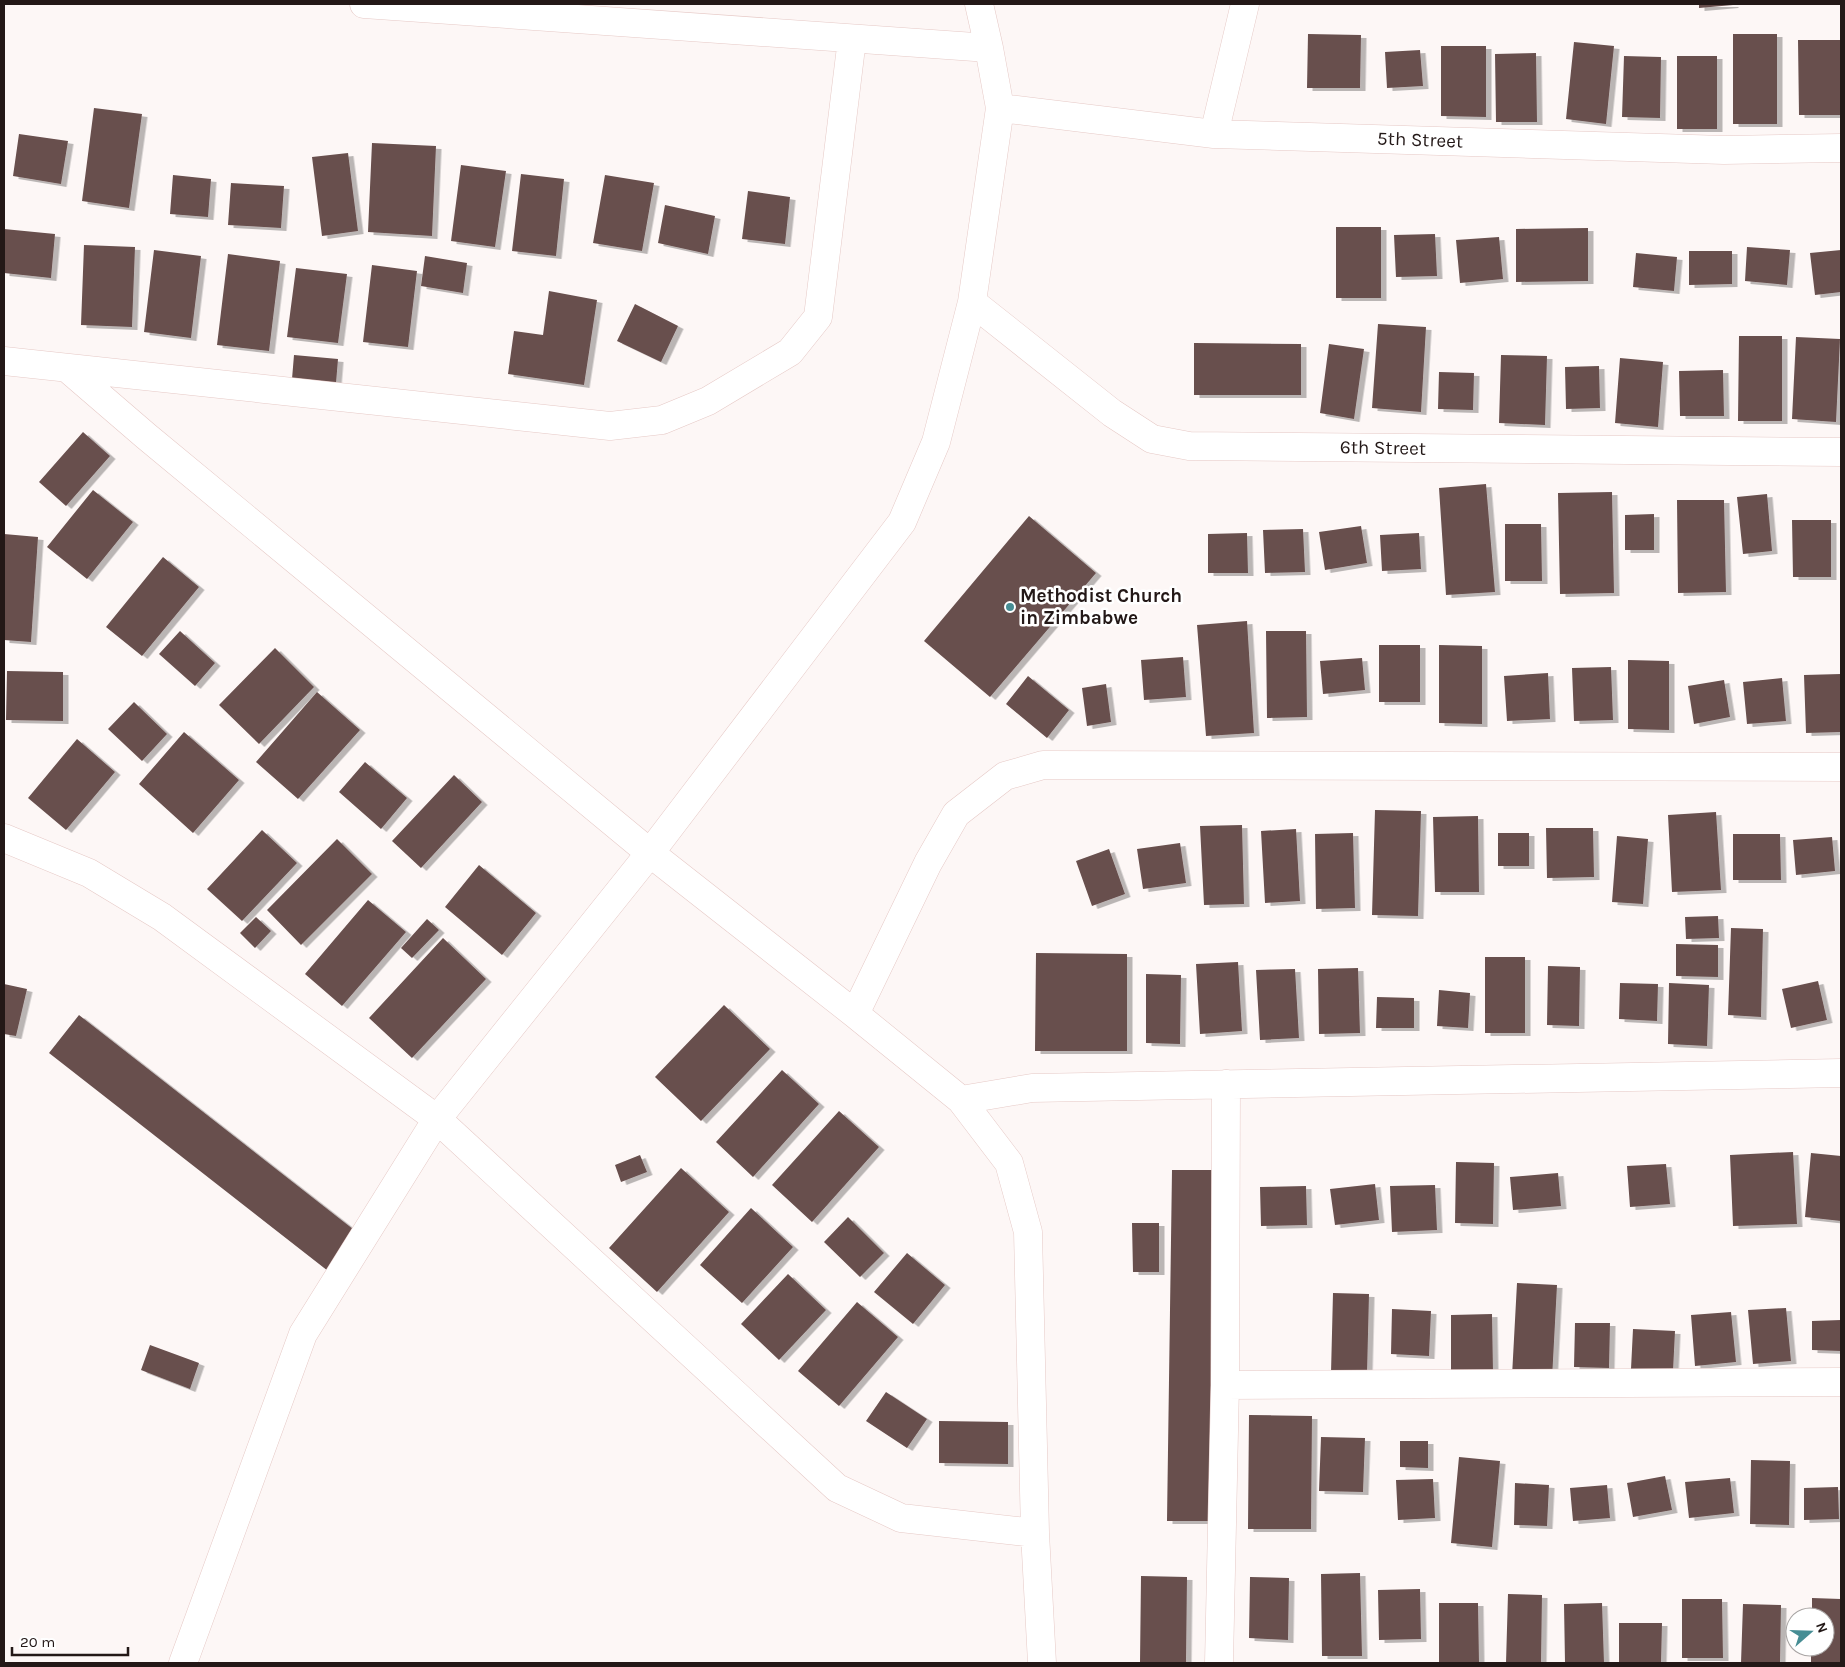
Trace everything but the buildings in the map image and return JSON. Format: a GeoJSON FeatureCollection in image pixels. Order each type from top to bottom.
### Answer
{"type":"FeatureCollection","features":[{"type":"Feature","properties":{"kind":"street"},"geometry":{"type":"LineString","coordinates":[[364,4],[990,48]]}},
{"type":"Feature","properties":{"kind":"street"},"geometry":{"type":"LineString","coordinates":[[183,1663],[303,1334],[437,1120],[650,854],[902,522],[936,442],[972,302],[1000,108],[990,48],[979,4]]}},
{"type":"Feature","properties":{"kind":"street"},"geometry":{"type":"LineString","coordinates":[[1214,134],[1245,4]]}},
{"type":"Feature","properties":{"kind":"street"},"geometry":{"type":"LineString","coordinates":[[4,361],[610,426],[662,420],[708,401],[790,352],[818,317],[852,39]]}},
{"type":"Feature","properties":{"kind":"street","name":"5th Street"},"geometry":{"type":"LineString","coordinates":[[1000,108],[1214,134],[1724,150],[1841,148]]}},
{"type":"Feature","properties":{"kind":"street","name":"6th Street"},"geometry":{"type":"LineString","coordinates":[[972,302],[1112,414],[1152,439],[1189,446],[1841,452]]}},
{"type":"Feature","properties":{"kind":"street"},"geometry":{"type":"LineString","coordinates":[[68,368],[154,442],[650,854],[855,1014],[961,1100],[1009,1163],[1028,1232],[1035,1533],[1042,1663]]}},
{"type":"Feature","properties":{"kind":"street"},"geometry":{"type":"LineString","coordinates":[[855,1014],[928,863],[956,814],[1006,776],[1043,765],[1841,767]]}},
{"type":"Feature","properties":{"kind":"street"},"geometry":{"type":"LineString","coordinates":[[4,838],[89,873],[162,917],[437,1120],[837,1488],[901,1518],[1035,1533]]}},
{"type":"Feature","properties":{"kind":"street"},"geometry":{"type":"LineString","coordinates":[[961,1100],[1032,1088],[1841,1073]]}},
{"type":"Feature","properties":{"kind":"street"},"geometry":{"type":"LineString","coordinates":[[1219,1663],[1225,1386],[1226,1084]]}},
{"type":"Feature","properties":{"kind":"street"},"geometry":{"type":"LineString","coordinates":[[1225,1386],[1841,1382]]}},
{"type":"Feature","properties":{"kind":"place","name":"Methodist Church in Zimbabwe"},"geometry":{"type":"Point","coordinates":[1010,607]}}]}
